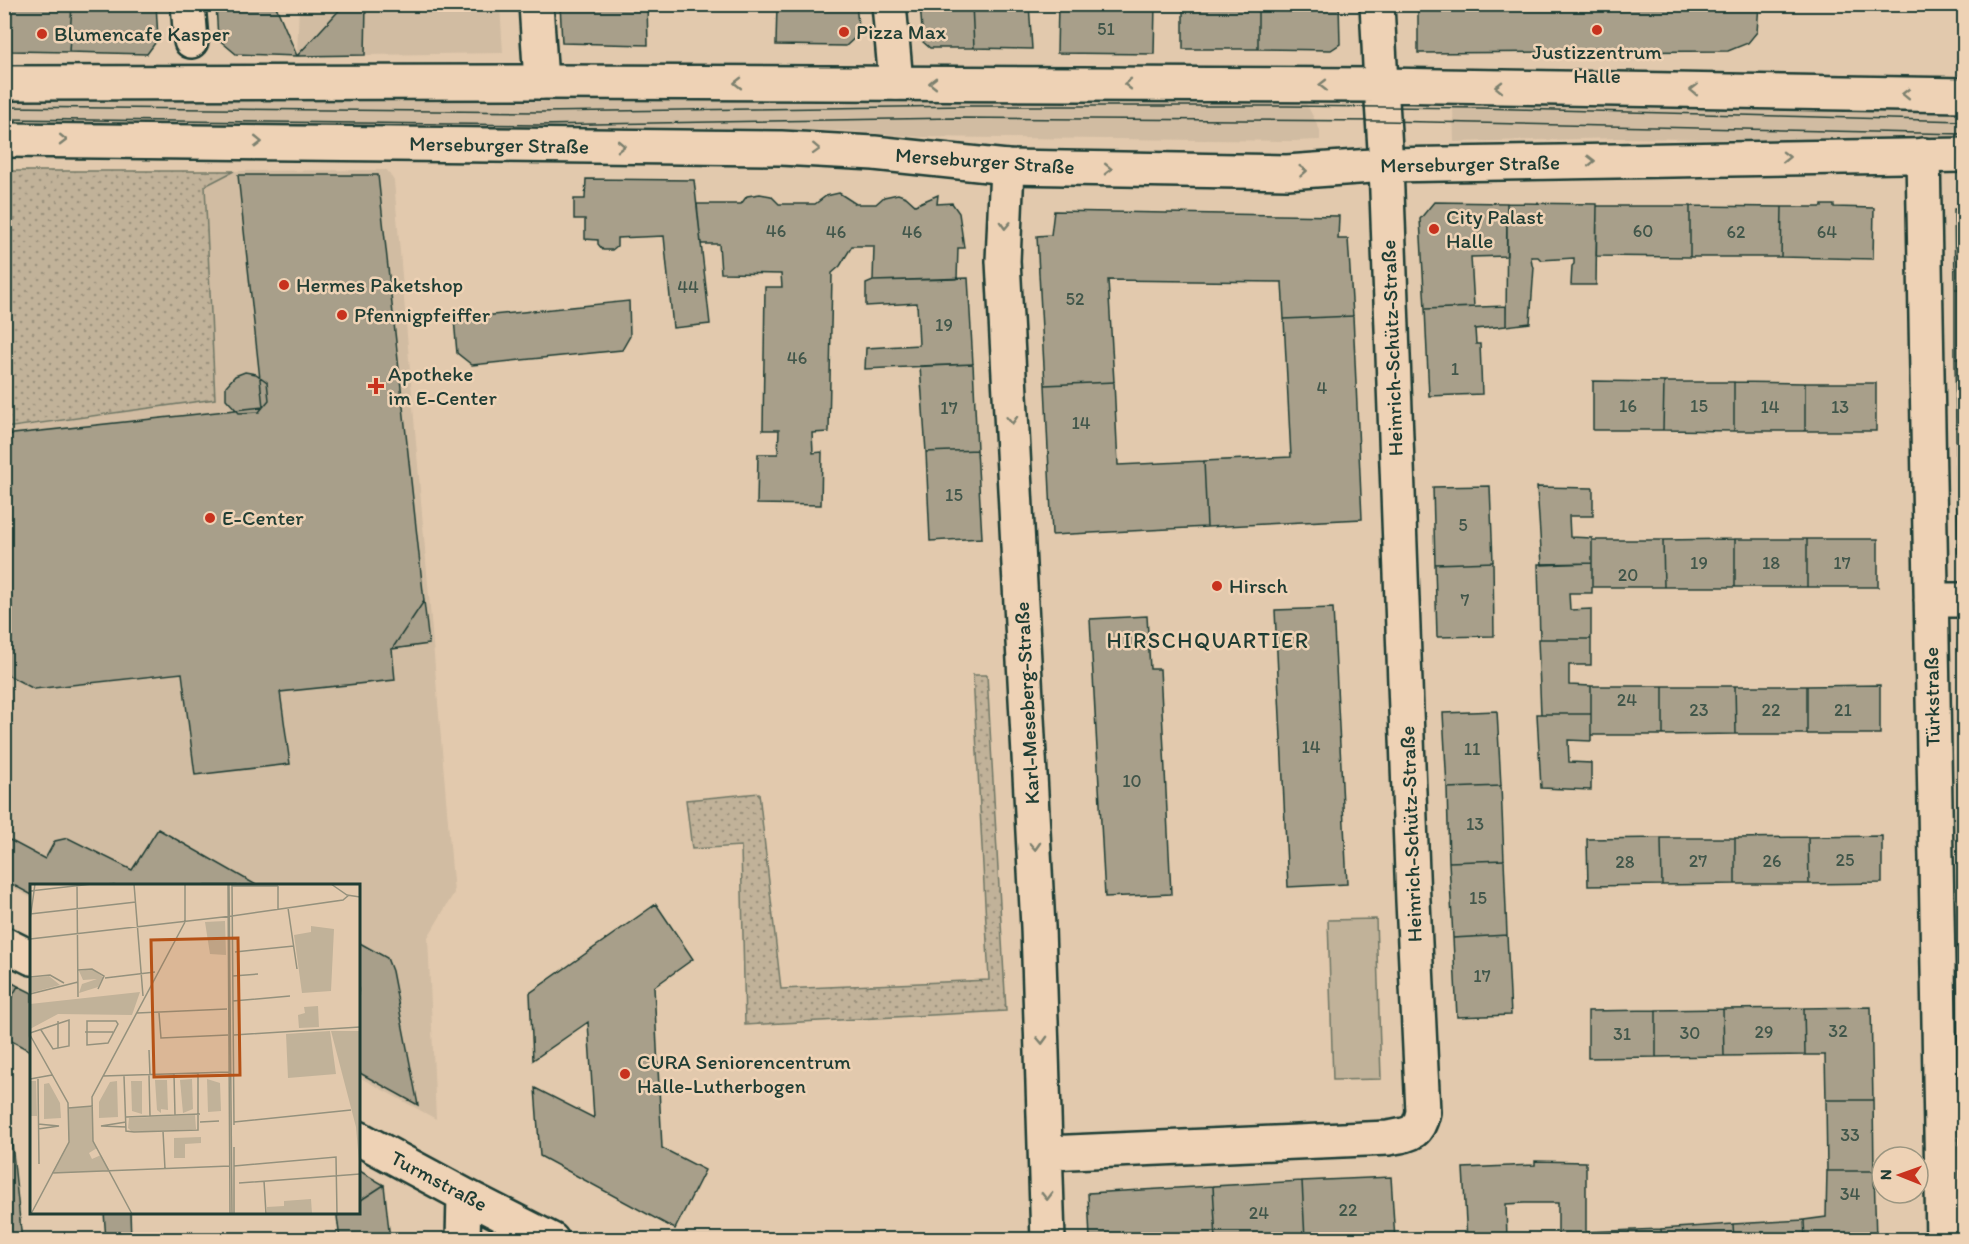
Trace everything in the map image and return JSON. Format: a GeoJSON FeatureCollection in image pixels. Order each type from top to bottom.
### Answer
{"type":"FeatureCollection","features":[{"type":"Feature","properties":{"kind":"street"},"geometry":{"type":"LineString","coordinates":[[188,4],[191,41]]}},
{"type":"Feature","properties":{"kind":"street"},"geometry":{"type":"LineString","coordinates":[[536,4],[541,82]]}},
{"type":"Feature","properties":{"kind":"street"},"geometry":{"type":"LineString","coordinates":[[890,4],[896,83]]}},
{"type":"Feature","properties":{"kind":"street"},"geometry":{"type":"LineString","coordinates":[[1377,4],[1386,165]]}},
{"type":"Feature","properties":{"kind":"street"},"geometry":{"type":"LineString","coordinates":[[4,83],[1382,85],[1965,95]]}},
{"type":"Feature","properties":{"kind":"street","name":"Merseburger Straße"},"geometry":{"type":"LineString","coordinates":[[4,140],[780,148],[866,152],[1007,167],[1287,172],[1386,165],[1965,155]]}},
{"type":"Feature","properties":{"kind":"street","name":"Türkstraße"},"geometry":{"type":"LineString","coordinates":[[1923,155],[1931,600],[1951,956],[1943,1239]]}},
{"type":"Feature","properties":{"kind":"street","name":"Heinrich-Schütz-Straße"},"geometry":{"type":"LineString","coordinates":[[1047,1153],[1388,1138],[1410,1134],[1420,1126],[1423,1112],[1386,165]]}},
{"type":"Feature","properties":{"kind":"street","name":"Karl-Meseberg-Straße"},"geometry":{"type":"LineString","coordinates":[[1007,167],[1004,261],[1025,651],[1047,1153],[1048,1239]]}},
{"type":"Feature","properties":{"kind":"street"},"geometry":{"type":"LineString","coordinates":[[1931,600],[1965,600]]}},
{"type":"Feature","properties":{"kind":"street"},"geometry":{"type":"LineString","coordinates":[[4,944],[30,957]]}},
{"type":"Feature","properties":{"kind":"street","name":"Turmstraße"},"geometry":{"type":"LineString","coordinates":[[360,1138],[464,1196],[552,1239]]}},
{"type":"Feature","properties":{"kind":"street"},"geometry":{"type":"LineString","coordinates":[[463,1239],[464,1196]]}},
{"type":"Feature","properties":{"kind":"shaded area"},"geometry":{"type":"Polygon","coordinates":[[[299,5],[500,5],[503,53],[297,56],[299,5]]]}},
{"type":"Feature","properties":{"kind":"shaded area"},"geometry":{"type":"Polygon","coordinates":[[[5,98],[1306,103],[1320,130],[1320,140],[920,137],[847,131],[5,121],[5,98]]]}},
{"type":"Feature","properties":{"kind":"shaded area"},"geometry":{"type":"Polygon","coordinates":[[[1453,106],[1964,112],[1964,142],[1619,138],[1454,142],[1453,106]]]}},
{"type":"Feature","properties":{"kind":"shaded area"},"geometry":{"type":"Polygon","coordinates":[[[387,170],[394,181],[454,893],[428,937],[436,1119],[360,1078],[360,884],[30,884],[30,897],[5,883],[4,428],[215,398],[205,186],[234,171],[387,170]]]}},
{"type":"Feature","properties":{"kind":"shaded area"},"geometry":{"type":"Polygon","coordinates":[[[5,171],[234,171],[205,186],[215,399],[5,428],[5,171]]]}},
{"type":"Feature","properties":{"kind":"shaded area"},"geometry":{"type":"Polygon","coordinates":[[[973,675],[987,675],[1006,1011],[745,1025],[741,846],[692,849],[686,800],[759,793],[781,989],[989,980],[973,675]]]}},
{"type":"Feature","properties":{"kind":"shaded area"},"geometry":{"type":"Polygon","coordinates":[[[1376,919],[1381,1079],[1333,1080],[1328,920],[1376,919]]]}},
{"type":"Feature","properties":{"kind":"building"},"geometry":{"type":"Polygon","coordinates":[[[4,4],[9,4],[11,51],[4,51],[4,4]]]}},
{"type":"Feature","properties":{"kind":"building"},"geometry":{"type":"Polygon","coordinates":[[[9,4],[72,4],[69,52],[11,51],[9,4]]]}},
{"type":"Feature","properties":{"kind":"building"},"geometry":{"type":"Polygon","coordinates":[[[72,4],[156,4],[158,39],[147,54],[69,52],[72,4]]]}},
{"type":"Feature","properties":{"kind":"building"},"geometry":{"type":"Polygon","coordinates":[[[216,4],[275,4],[297,56],[236,54],[218,39],[216,4]]]}},
{"type":"Feature","properties":{"kind":"building"},"geometry":{"type":"Polygon","coordinates":[[[345,4],[366,4],[365,55],[297,56],[345,4]]]}},
{"type":"Feature","properties":{"kind":"building"},"geometry":{"type":"Polygon","coordinates":[[[560,4],[647,4],[648,45],[562,43],[560,4]]]}},
{"type":"Feature","properties":{"kind":"building"},"geometry":{"type":"Polygon","coordinates":[[[777,4],[856,4],[859,34],[846,46],[776,45],[777,4]]]}},
{"type":"Feature","properties":{"kind":"building"},"geometry":{"type":"Polygon","coordinates":[[[920,4],[972,4],[974,48],[930,48],[923,42],[920,4]]]}},
{"type":"Feature","properties":{"kind":"building"},"geometry":{"type":"Polygon","coordinates":[[[972,4],[1029,4],[1032,49],[974,48],[972,4]]]}},
{"type":"Feature","properties":{"kind":"building"},"geometry":{"type":"Polygon","coordinates":[[[1058,4],[1155,4],[1154,54],[1057,53],[1058,4]]]}},
{"type":"Feature","properties":{"kind":"building"},"geometry":{"type":"Polygon","coordinates":[[[1183,4],[1258,4],[1258,49],[1183,49],[1183,4]]]}},
{"type":"Feature","properties":{"kind":"building"},"geometry":{"type":"Polygon","coordinates":[[[1258,4],[1339,4],[1340,44],[1331,50],[1258,49],[1258,4]]]}},
{"type":"Feature","properties":{"kind":"building","name":"Justizzentrum Halle"},"geometry":{"type":"Polygon","coordinates":[[[1418,4],[1759,4],[1757,32],[1748,43],[1728,51],[1418,53],[1418,4]]]}},
{"type":"Feature","properties":{"kind":"building","name":"E-Center"},"geometry":{"type":"Polygon","coordinates":[[[238,175],[378,175],[424,601],[392,649],[395,680],[280,692],[290,764],[195,775],[182,673],[34,689],[4,673],[4,435],[263,407],[238,175]]]}},
{"type":"Feature","properties":{"kind":"building"},"geometry":{"type":"Polygon","coordinates":[[[586,179],[694,180],[710,324],[673,328],[664,236],[617,238],[617,246],[612,250],[603,250],[598,240],[585,239],[585,219],[574,219],[574,199],[585,199],[586,179]]]}},
{"type":"Feature","properties":{"kind":"building"},"geometry":{"type":"Polygon","coordinates":[[[839,193],[856,204],[876,204],[884,197],[898,194],[906,197],[915,205],[938,195],[937,204],[952,203],[959,213],[964,248],[958,248],[957,279],[873,281],[874,246],[852,246],[840,266],[832,273],[829,432],[812,433],[813,453],[822,452],[821,505],[757,504],[758,454],[778,454],[779,430],[763,430],[765,287],[782,287],[781,274],[721,273],[719,244],[701,244],[697,204],[741,204],[747,196],[760,194],[771,196],[779,204],[815,204],[826,196],[839,193]]]}},
{"type":"Feature","properties":{"kind":"building"},"geometry":{"type":"Polygon","coordinates":[[[1434,202],[1507,203],[1507,256],[1471,257],[1474,307],[1425,309],[1420,219],[1434,202]]]}},
{"type":"Feature","properties":{"kind":"building"},"geometry":{"type":"Polygon","coordinates":[[[1507,203],[1597,204],[1596,285],[1571,285],[1574,258],[1541,260],[1538,257],[1531,257],[1534,267],[1530,323],[1506,326],[1507,203]]]}},
{"type":"Feature","properties":{"kind":"building"},"geometry":{"type":"Polygon","coordinates":[[[1822,205],[1874,208],[1873,259],[1781,257],[1782,207],[1822,207],[1822,205]]]}},
{"type":"Feature","properties":{"kind":"building"},"geometry":{"type":"Polygon","coordinates":[[[1597,206],[1690,206],[1690,257],[1596,256],[1597,206]]]}},
{"type":"Feature","properties":{"kind":"building"},"geometry":{"type":"Polygon","coordinates":[[[1690,206],[1782,207],[1781,257],[1690,257],[1690,206]]]}},
{"type":"Feature","properties":{"kind":"building"},"geometry":{"type":"Polygon","coordinates":[[[1954,209],[1964,209],[1964,289],[1955,289],[1954,209]]]}},
{"type":"Feature","properties":{"kind":"building"},"geometry":{"type":"Polygon","coordinates":[[[1054,211],[1339,216],[1338,239],[1348,239],[1353,316],[1284,319],[1282,282],[1108,280],[1114,382],[1045,385],[1037,236],[1051,235],[1054,211]]]}},
{"type":"Feature","properties":{"kind":"building"},"geometry":{"type":"Polygon","coordinates":[[[968,278],[973,364],[865,369],[866,348],[919,345],[917,303],[866,306],[866,284],[873,281],[968,278]]]}},
{"type":"Feature","properties":{"kind":"building"},"geometry":{"type":"Polygon","coordinates":[[[1955,289],[1964,289],[1964,359],[1955,359],[1955,289]]]}},
{"type":"Feature","properties":{"kind":"building"},"geometry":{"type":"Polygon","coordinates":[[[629,301],[630,336],[622,350],[472,365],[457,353],[454,319],[629,301]]]}},
{"type":"Feature","properties":{"kind":"building"},"geometry":{"type":"Polygon","coordinates":[[[1506,306],[1506,326],[1475,329],[1476,344],[1480,344],[1482,394],[1429,396],[1425,309],[1506,306]]]}},
{"type":"Feature","properties":{"kind":"building"},"geometry":{"type":"Polygon","coordinates":[[[1353,316],[1362,519],[1207,527],[1204,461],[1291,457],[1284,319],[1353,316]]]}},
{"type":"Feature","properties":{"kind":"building"},"geometry":{"type":"Polygon","coordinates":[[[1955,359],[1964,359],[1964,430],[1956,430],[1955,359]]]}},
{"type":"Feature","properties":{"kind":"building"},"geometry":{"type":"Polygon","coordinates":[[[973,364],[977,450],[926,452],[920,366],[973,364]]]}},
{"type":"Feature","properties":{"kind":"building"},"geometry":{"type":"Polygon","coordinates":[[[245,372],[256,374],[267,382],[269,400],[259,412],[239,413],[226,399],[226,386],[235,376],[245,372]]]}},
{"type":"Feature","properties":{"kind":"building"},"geometry":{"type":"Polygon","coordinates":[[[1593,381],[1664,382],[1663,430],[1593,430],[1593,381]]]}},
{"type":"Feature","properties":{"kind":"building"},"geometry":{"type":"Polygon","coordinates":[[[1114,382],[1118,465],[1204,461],[1207,527],[1052,535],[1045,385],[1114,382]]]}},
{"type":"Feature","properties":{"kind":"building"},"geometry":{"type":"Polygon","coordinates":[[[1664,382],[1734,382],[1734,431],[1663,430],[1664,382]]]}},
{"type":"Feature","properties":{"kind":"building"},"geometry":{"type":"Polygon","coordinates":[[[1734,382],[1805,383],[1805,431],[1734,431],[1734,382]]]}},
{"type":"Feature","properties":{"kind":"building"},"geometry":{"type":"Polygon","coordinates":[[[1805,383],[1876,383],[1876,431],[1805,431],[1805,383]]]}},
{"type":"Feature","properties":{"kind":"building"},"geometry":{"type":"Polygon","coordinates":[[[1956,430],[1964,430],[1964,501],[1957,501],[1956,430]]]}},
{"type":"Feature","properties":{"kind":"building"},"geometry":{"type":"Polygon","coordinates":[[[977,450],[982,538],[930,541],[926,452],[977,450]]]}},
{"type":"Feature","properties":{"kind":"building"},"geometry":{"type":"Polygon","coordinates":[[[1490,486],[1493,562],[1435,564],[1433,487],[1490,486]]]}},
{"type":"Feature","properties":{"kind":"building"},"geometry":{"type":"Polygon","coordinates":[[[1537,487],[1593,488],[1593,516],[1569,516],[1570,537],[1592,538],[1592,563],[1542,565],[1537,487]]]}},
{"type":"Feature","properties":{"kind":"building"},"geometry":{"type":"Polygon","coordinates":[[[1957,501],[1964,501],[1964,553],[1958,553],[1957,501]]]}},
{"type":"Feature","properties":{"kind":"building"},"geometry":{"type":"Polygon","coordinates":[[[1735,539],[1735,587],[1664,587],[1663,540],[1735,539]]]}},
{"type":"Feature","properties":{"kind":"building"},"geometry":{"type":"Polygon","coordinates":[[[1735,539],[1807,539],[1807,587],[1735,587],[1735,539]]]}},
{"type":"Feature","properties":{"kind":"building"},"geometry":{"type":"Polygon","coordinates":[[[1807,539],[1878,539],[1878,587],[1807,587],[1807,539]]]}},
{"type":"Feature","properties":{"kind":"building"},"geometry":{"type":"Polygon","coordinates":[[[1592,540],[1663,540],[1664,587],[1592,587],[1592,540]]]}},
{"type":"Feature","properties":{"kind":"building"},"geometry":{"type":"Polygon","coordinates":[[[1493,562],[1494,636],[1437,637],[1435,564],[1493,562]]]}},
{"type":"Feature","properties":{"kind":"building"},"geometry":{"type":"Polygon","coordinates":[[[1592,563],[1592,593],[1569,593],[1570,610],[1591,609],[1591,639],[1540,639],[1538,564],[1592,563]]]}},
{"type":"Feature","properties":{"kind":"building"},"geometry":{"type":"Polygon","coordinates":[[[424,601],[429,644],[392,649],[424,601]]]}},
{"type":"Feature","properties":{"kind":"building"},"geometry":{"type":"Polygon","coordinates":[[[1333,608],[1347,884],[1288,887],[1275,610],[1333,608]]]}},
{"type":"Feature","properties":{"kind":"building"},"geometry":{"type":"Polygon","coordinates":[[[1147,616],[1150,669],[1160,669],[1171,894],[1105,897],[1090,619],[1147,616]]]}},
{"type":"Feature","properties":{"kind":"building"},"geometry":{"type":"Polygon","coordinates":[[[1538,639],[1591,639],[1591,665],[1569,665],[1569,685],[1591,686],[1591,714],[1541,714],[1538,639]]]}},
{"type":"Feature","properties":{"kind":"building"},"geometry":{"type":"Polygon","coordinates":[[[1960,648],[1964,648],[1964,699],[1960,699],[1960,648]]]}},
{"type":"Feature","properties":{"kind":"building"},"geometry":{"type":"Polygon","coordinates":[[[1880,685],[1880,734],[1807,734],[1807,686],[1880,685]]]}},
{"type":"Feature","properties":{"kind":"building"},"geometry":{"type":"Polygon","coordinates":[[[1591,686],[1663,686],[1663,735],[1591,735],[1591,686]]]}},
{"type":"Feature","properties":{"kind":"building"},"geometry":{"type":"Polygon","coordinates":[[[1663,686],[1735,686],[1736,734],[1663,735],[1663,686]]]}},
{"type":"Feature","properties":{"kind":"building"},"geometry":{"type":"Polygon","coordinates":[[[1735,686],[1807,686],[1807,734],[1736,734],[1735,686]]]}},
{"type":"Feature","properties":{"kind":"building"},"geometry":{"type":"Polygon","coordinates":[[[1960,699],[1964,699],[1964,781],[1962,781],[1960,699]]]}},
{"type":"Feature","properties":{"kind":"building"},"geometry":{"type":"Polygon","coordinates":[[[1497,711],[1501,786],[1447,788],[1443,713],[1497,711]]]}},
{"type":"Feature","properties":{"kind":"building"},"geometry":{"type":"Polygon","coordinates":[[[1537,714],[1591,714],[1591,741],[1568,740],[1569,762],[1591,763],[1591,790],[1541,788],[1537,714]]]}},
{"type":"Feature","properties":{"kind":"building"},"geometry":{"type":"Polygon","coordinates":[[[1962,781],[1964,781],[1964,864],[1962,864],[1962,781]]]}},
{"type":"Feature","properties":{"kind":"building"},"geometry":{"type":"Polygon","coordinates":[[[1501,786],[1504,860],[1449,862],[1447,788],[1501,786]]]}},
{"type":"Feature","properties":{"kind":"building"},"geometry":{"type":"Polygon","coordinates":[[[158,829],[254,884],[30,884],[30,894],[4,880],[4,837],[45,859],[55,841],[68,838],[132,870],[158,829]]]}},
{"type":"Feature","properties":{"kind":"building"},"geometry":{"type":"Polygon","coordinates":[[[1882,836],[1882,883],[1809,884],[1808,837],[1882,836]]]}},
{"type":"Feature","properties":{"kind":"building"},"geometry":{"type":"Polygon","coordinates":[[[1808,837],[1809,884],[1735,884],[1735,838],[1808,837]]]}},
{"type":"Feature","properties":{"kind":"building"},"geometry":{"type":"Polygon","coordinates":[[[1661,838],[1735,838],[1735,884],[1662,885],[1661,838]]]}},
{"type":"Feature","properties":{"kind":"building"},"geometry":{"type":"Polygon","coordinates":[[[1661,838],[1662,885],[1588,886],[1587,839],[1661,838]]]}},
{"type":"Feature","properties":{"kind":"building"},"geometry":{"type":"Polygon","coordinates":[[[1504,860],[1507,935],[1453,938],[1449,862],[1504,860]]]}},
{"type":"Feature","properties":{"kind":"building"},"geometry":{"type":"Polygon","coordinates":[[[1962,864],[1964,864],[1964,911],[1963,911],[1962,864]]]}},
{"type":"Feature","properties":{"kind":"building","name":"CURA Seniorencentrum Halle-Lutherbogen"},"geometry":{"type":"Polygon","coordinates":[[[656,904],[693,959],[654,987],[662,1148],[705,1170],[675,1229],[540,1156],[535,1088],[594,1118],[588,1022],[533,1060],[530,993],[656,904]]]}},
{"type":"Feature","properties":{"kind":"building"},"geometry":{"type":"Polygon","coordinates":[[[1507,935],[1511,1015],[1457,1017],[1453,938],[1507,935]]]}},
{"type":"Feature","properties":{"kind":"building"},"geometry":{"type":"Polygon","coordinates":[[[360,943],[387,958],[392,971],[418,1105],[360,1073],[360,943]]]}},
{"type":"Feature","properties":{"kind":"building"},"geometry":{"type":"Polygon","coordinates":[[[4,978],[18,986],[4,1011],[4,978]]]}},
{"type":"Feature","properties":{"kind":"building"},"geometry":{"type":"Polygon","coordinates":[[[18,986],[30,992],[30,1051],[4,1037],[4,1011],[18,986]]]}},
{"type":"Feature","properties":{"kind":"building"},"geometry":{"type":"Polygon","coordinates":[[[1871,1007],[1873,1100],[1826,1100],[1825,1055],[1805,1055],[1804,1008],[1871,1007]]]}},
{"type":"Feature","properties":{"kind":"building"},"geometry":{"type":"Polygon","coordinates":[[[1804,1008],[1805,1055],[1724,1056],[1723,1009],[1804,1008]]]}},
{"type":"Feature","properties":{"kind":"building"},"geometry":{"type":"Polygon","coordinates":[[[1723,1009],[1724,1056],[1656,1057],[1656,1010],[1723,1009]]]}},
{"type":"Feature","properties":{"kind":"building"},"geometry":{"type":"Polygon","coordinates":[[[1656,1010],[1656,1057],[1588,1058],[1588,1011],[1656,1010]]]}},
{"type":"Feature","properties":{"kind":"building"},"geometry":{"type":"Polygon","coordinates":[[[1826,1100],[1873,1100],[1874,1145],[1870,1145],[1870,1171],[1827,1171],[1826,1100]]]}},
{"type":"Feature","properties":{"kind":"building"},"geometry":{"type":"Polygon","coordinates":[[[10,1124],[22,1240],[4,1240],[4,1125],[10,1124]]]}},
{"type":"Feature","properties":{"kind":"building"},"geometry":{"type":"Polygon","coordinates":[[[1535,1161],[1586,1162],[1586,1240],[1545,1240],[1545,1237],[1558,1237],[1558,1203],[1524,1203],[1506,1204],[1507,1240],[1467,1240],[1463,1168],[1535,1165],[1535,1161]]]}},
{"type":"Feature","properties":{"kind":"building"},"geometry":{"type":"Polygon","coordinates":[[[360,1171],[384,1185],[360,1201],[360,1171]]]}},
{"type":"Feature","properties":{"kind":"building"},"geometry":{"type":"Polygon","coordinates":[[[1827,1171],[1870,1171],[1870,1205],[1875,1205],[1876,1240],[1805,1240],[1804,1220],[1826,1217],[1827,1171]]]}},
{"type":"Feature","properties":{"kind":"building"},"geometry":{"type":"Polygon","coordinates":[[[1391,1177],[1395,1240],[1305,1240],[1302,1181],[1391,1177]]]}},
{"type":"Feature","properties":{"kind":"building"},"geometry":{"type":"Polygon","coordinates":[[[1302,1181],[1305,1240],[1216,1240],[1213,1186],[1302,1181]]]}},
{"type":"Feature","properties":{"kind":"building"},"geometry":{"type":"Polygon","coordinates":[[[384,1185],[390,1240],[340,1240],[337,1216],[360,1214],[360,1201],[384,1185]]]}},
{"type":"Feature","properties":{"kind":"building"},"geometry":{"type":"Polygon","coordinates":[[[1213,1186],[1216,1240],[1090,1240],[1088,1193],[1213,1186]]]}},
{"type":"Feature","properties":{"kind":"building"},"geometry":{"type":"Polygon","coordinates":[[[104,1214],[130,1214],[131,1240],[106,1240],[104,1214]]]}},
{"type":"Feature","properties":{"kind":"building"},"geometry":{"type":"Polygon","coordinates":[[[1804,1220],[1805,1240],[1734,1240],[1733,1224],[1804,1220]]]}},
{"type":"Feature","properties":{"kind":"building"},"geometry":{"type":"Polygon","coordinates":[[[1733,1224],[1734,1240],[1662,1240],[1661,1229],[1733,1224]]]}},
{"type":"Feature","properties":{"kind":"building"},"geometry":{"type":"Polygon","coordinates":[[[1661,1229],[1662,1240],[1586,1240],[1586,1232],[1661,1229]]]}},
{"type":"Feature","properties":{"kind":"tram line"},"geometry":{"type":"LineString","coordinates":[[4,107],[540,112],[966,106],[1287,106],[1481,108],[1964,121]]}},
{"type":"Feature","properties":{"kind":"tram line"},"geometry":{"type":"LineString","coordinates":[[4,119],[537,125],[954,118],[1384,121],[1964,134]]}},
{"type":"Feature","properties":{"kind":"place","name":"Justizzentrum Halle"},"geometry":{"type":"Point","coordinates":[1597,30]}},
{"type":"Feature","properties":{"kind":"place","name":"Pizza Max"},"geometry":{"type":"Point","coordinates":[844,32]}},
{"type":"Feature","properties":{"kind":"place","name":"Blumencafe Kasper"},"geometry":{"type":"Point","coordinates":[42,34]}},
{"type":"Feature","properties":{"kind":"place","name":"City Palast Halle"},"geometry":{"type":"Point","coordinates":[1434,229]}},
{"type":"Feature","properties":{"kind":"place","name":"Hermes Paketshop"},"geometry":{"type":"Point","coordinates":[284,285]}},
{"type":"Feature","properties":{"kind":"place","name":"Pfennigpfeiffer"},"geometry":{"type":"Point","coordinates":[342,315]}},
{"type":"Feature","properties":{"kind":"place","name":"Apotheke im E-Center"},"geometry":{"type":"Point","coordinates":[376,386]}},
{"type":"Feature","properties":{"kind":"place","name":"E-Center"},"geometry":{"type":"Point","coordinates":[210,518]}},
{"type":"Feature","properties":{"kind":"place","name":"Hirsch"},"geometry":{"type":"Point","coordinates":[1217,586]}},
{"type":"Feature","properties":{"kind":"place","name":"CURA Seniorencentrum Halle-Lutherbogen"},"geometry":{"type":"Point","coordinates":[625,1074]}},
{"type":"Feature","properties":{"kind":"district","name":"HIRSCHQUARTIER"},"geometry":{"type":"Point","coordinates":[1208,640]}}]}
